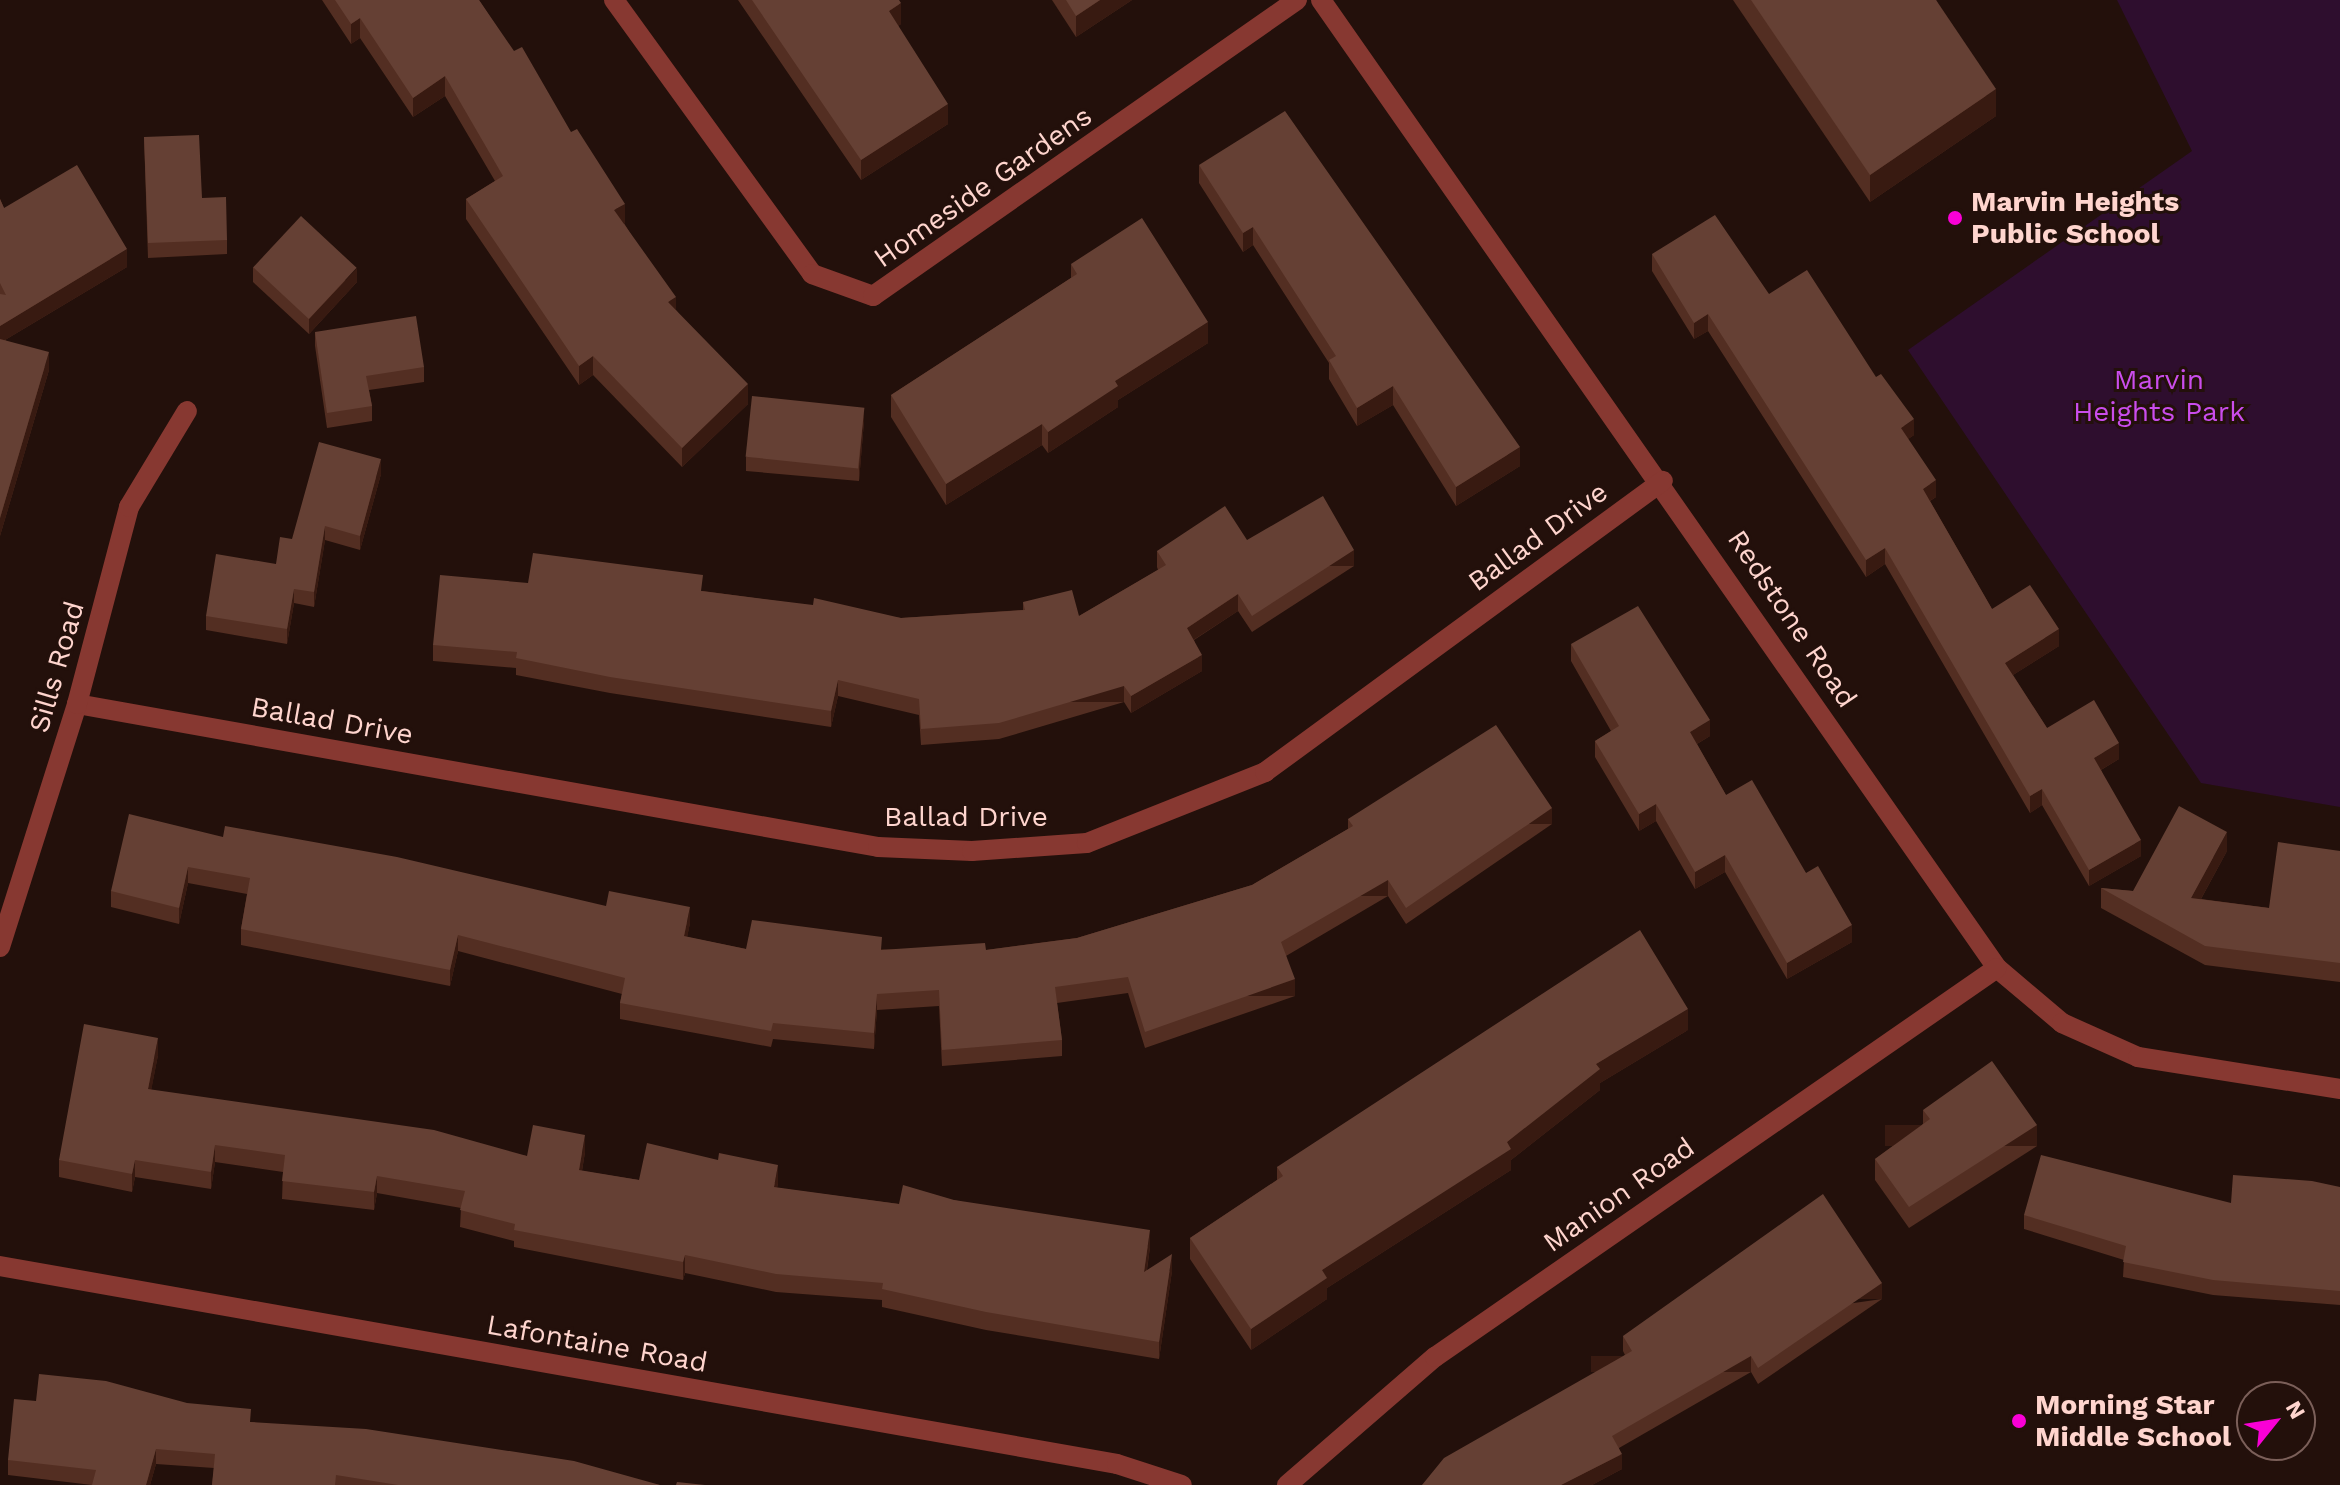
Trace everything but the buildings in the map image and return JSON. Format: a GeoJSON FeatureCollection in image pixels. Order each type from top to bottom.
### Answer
{"type":"FeatureCollection","features":[{"type":"Feature","properties":{"kind":"street","name":"Homeside Gardens"},"geometry":{"type":"LineString","coordinates":[[614,0],[812,274],[873,296],[1297,0]]}},
{"type":"Feature","properties":{"kind":"street","name":"Redstone Road"},"geometry":{"type":"LineString","coordinates":[[1321,0],[1663,481],[1997,968],[2062,1023],[2138,1057],[2340,1089]]}},
{"type":"Feature","properties":{"kind":"street","name":"Sills Road"},"geometry":{"type":"LineString","coordinates":[[0,947],[77,704],[129,507],[187,411]]}},
{"type":"Feature","properties":{"kind":"street","name":"Ballad Drive"},"geometry":{"type":"LineString","coordinates":[[77,704],[878,847],[972,851],[1087,843],[1265,772],[1663,481]]}},
{"type":"Feature","properties":{"kind":"street","name":"Manion Road"},"geometry":{"type":"LineString","coordinates":[[1287,1485],[1435,1357],[1997,968]]}},
{"type":"Feature","properties":{"kind":"street","name":"Lafontaine Road"},"geometry":{"type":"LineString","coordinates":[[0,1266],[1117,1464],[1182,1485]]}},
{"type":"Feature","properties":{"kind":"green space","name":"Marvin Heights Park"},"geometry":{"type":"Polygon","coordinates":[[[2117,0],[2340,0],[2340,807],[2201,783],[1908,350],[2192,151],[2117,0]]]}},
{"type":"Feature","properties":{"kind":"place","name":"Marvin Heights Public School"},"geometry":{"type":"Point","coordinates":[1955,218]}},
{"type":"Feature","properties":{"kind":"place","name":"Morning Star Middle School"},"geometry":{"type":"Point","coordinates":[2019,1421]}}]}
